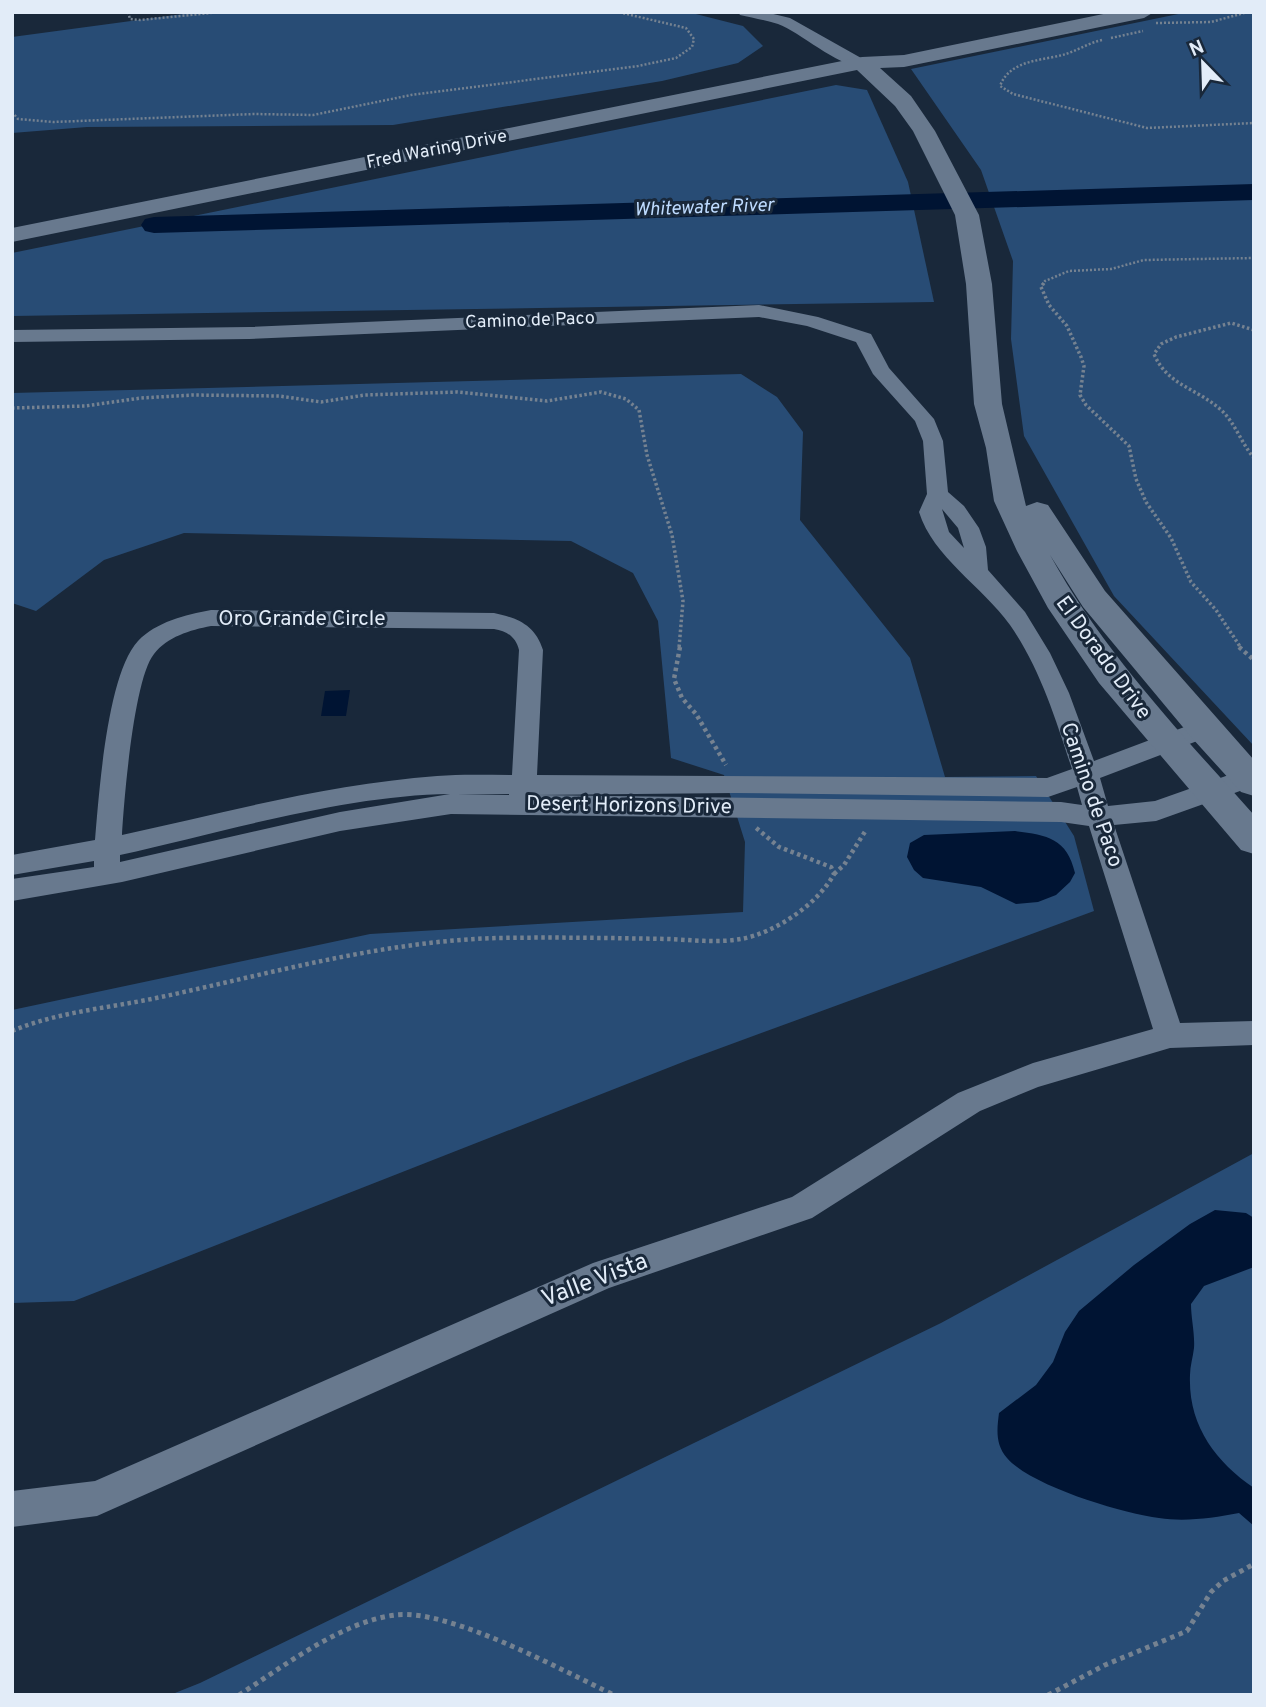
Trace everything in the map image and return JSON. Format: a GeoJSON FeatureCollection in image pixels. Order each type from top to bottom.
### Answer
{"type":"FeatureCollection","features":[{"type":"Feature","properties":{"kind":"main road","name":"Fred Waring Drive"},"geometry":{"type":"LineString","coordinates":[[12,235],[857,53],[893,51],[1085,12]]}},
{"type":"Feature","properties":{"kind":"main road","name":"Fred Waring Drive"},"geometry":{"type":"LineString","coordinates":[[857,53],[904,61],[1148,21]]}},
{"type":"Feature","properties":{"kind":"main road","name":"El Dorado Drive"},"geometry":{"type":"LineString","coordinates":[[857,53],[903,101],[924,131],[967,215],[979,284],[988,404],[1000,448],[1009,501],[1032,551],[1059,600],[1111,675],[1167,743],[1254,840]]}},
{"type":"Feature","properties":{"kind":"main road","name":"El Dorado Drive"},"geometry":{"type":"LineString","coordinates":[[1000,448],[1059,548],[1094,599],[1251,781]]}},
{"type":"Feature","properties":{"kind":"street"},"geometry":{"type":"LineString","coordinates":[[745,12],[785,21],[830,50],[857,53]]}},
{"type":"Feature","properties":{"kind":"street"},"geometry":{"type":"LineString","coordinates":[[793,12],[811,19]]}},
{"type":"Feature","properties":{"kind":"street","name":"Camino de Paco"},"geometry":{"type":"LineString","coordinates":[[12,336],[249,333],[759,311],[811,321],[864,338],[880,370],[923,419],[933,441],[938,494],[930,512],[940,539],[949,551],[977,572],[1017,618],[1042,656],[1086,775],[1096,817],[1109,846],[1170,1036]]}},
{"type":"Feature","properties":{"kind":"street","name":"Oro Grande Circle"},"geometry":{"type":"LineString","coordinates":[[106,862],[133,667],[152,640],[179,626],[211,618],[494,621],[517,628],[530,641],[531,649],[522,794]]}},
{"type":"Feature","properties":{"kind":"street","name":"Desert Horizons Drive"},"geometry":{"type":"LineString","coordinates":[[12,890],[106,862],[412,808],[522,794],[1048,788],[1204,729]]}},
{"type":"Feature","properties":{"kind":"street","name":"Desert Horizons Drive"},"geometry":{"type":"LineString","coordinates":[[522,794],[872,811],[1061,812],[1096,817],[1156,811],[1211,791],[1251,781]]}},
{"type":"Feature","properties":{"kind":"street","name":"Desert Horizons Drive"},"geometry":{"type":"LineString","coordinates":[[12,865],[106,862]]}},
{"type":"Feature","properties":{"kind":"street","name":"Valle Vista"},"geometry":{"type":"LineString","coordinates":[[12,1509],[97,1498],[604,1274],[801,1208],[969,1102],[1033,1076],[1170,1036],[1254,1033]]}},
{"type":"Feature","properties":{"kind":"path"},"geometry":{"type":"LineString","coordinates":[[128,12],[130,19],[140,20],[221,12]]}},
{"type":"Feature","properties":{"kind":"path"},"geometry":{"type":"LineString","coordinates":[[12,112],[18,119],[53,122],[254,114],[313,115],[411,95],[638,66],[676,58],[692,47],[694,39],[686,28],[618,12]]}},
{"type":"Feature","properties":{"kind":"path"},"geometry":{"type":"LineString","coordinates":[[1248,12],[1211,22],[1148,21],[1134,35],[1101,40],[1065,54],[1018,67],[1004,77],[1000,86],[1013,94],[1147,128],[1254,123]]}},
{"type":"Feature","properties":{"kind":"path"},"geometry":{"type":"LineString","coordinates":[[1254,258],[1144,260],[1111,269],[1069,271],[1045,281],[1041,287],[1049,305],[1067,326],[1081,357],[1084,366],[1080,396],[1129,446],[1136,479],[1146,502],[1171,538],[1191,582],[1216,610],[1238,646],[1254,660]]}},
{"type":"Feature","properties":{"kind":"path"},"geometry":{"type":"LineString","coordinates":[[1254,330],[1231,323],[1176,337],[1161,344],[1154,354],[1158,366],[1168,377],[1219,407],[1240,442],[1254,458]]}},
{"type":"Feature","properties":{"kind":"path"},"geometry":{"type":"LineString","coordinates":[[12,408],[85,406],[141,398],[193,395],[279,396],[321,402],[365,396],[457,392],[547,401],[601,393],[626,399],[639,410],[646,455],[673,536],[683,601],[683,628],[674,679],[677,690],[711,738],[731,775]]}},
{"type":"Feature","properties":{"kind":"path"},"geometry":{"type":"LineString","coordinates":[[12,1031],[41,1019],[128,1004],[275,969],[407,945],[467,939],[742,939],[765,931],[802,909],[829,886],[834,874],[844,865],[866,832],[872,811]]}},
{"type":"Feature","properties":{"kind":"path"},"geometry":{"type":"LineString","coordinates":[[752,822],[761,836],[831,867],[834,874]]}},
{"type":"Feature","properties":{"kind":"path"},"geometry":{"type":"LineString","coordinates":[[1048,1695],[1105,1665],[1187,1631],[1211,1592],[1223,1581],[1254,1564]]}},
{"type":"Feature","properties":{"kind":"path"},"geometry":{"type":"LineString","coordinates":[[239,1695],[319,1646],[368,1623],[398,1614],[441,1619],[614,1695]]}},
{"type":"Feature","properties":{"kind":"shaded area"},"geometry":{"type":"Polygon","coordinates":[[[198,12],[688,12],[743,26],[763,46],[738,63],[662,81],[393,125],[87,127],[12,133],[12,37],[198,12]]]}},
{"type":"Feature","properties":{"kind":"shaded area"},"geometry":{"type":"Polygon","coordinates":[[[1188,12],[1254,12],[1254,746],[1114,596],[1024,436],[1011,339],[1013,261],[981,170],[911,69],[1188,12]]]}},
{"type":"Feature","properties":{"kind":"shaded area"},"geometry":{"type":"Polygon","coordinates":[[[836,85],[867,90],[908,182],[934,302],[12,316],[12,253],[836,85]]]}},
{"type":"Feature","properties":{"kind":"shaded area"},"geometry":{"type":"Polygon","coordinates":[[[741,374],[777,397],[803,432],[800,520],[910,658],[945,777],[1036,776],[1074,836],[1094,911],[688,1060],[74,1301],[12,1303],[12,1010],[370,934],[743,912],[745,842],[724,775],[671,758],[658,621],[633,573],[571,541],[184,533],[104,560],[36,611],[12,603],[12,393],[741,374]]]}},
{"type":"Feature","properties":{"kind":"shaded area"},"geometry":{"type":"Polygon","coordinates":[[[350,690],[346,716],[321,716],[325,691],[350,690]]]}},
{"type":"Feature","properties":{"kind":"shaded area"},"geometry":{"type":"Polygon","coordinates":[[[1015,831],[1054,840],[1067,852],[1075,873],[1056,895],[1038,902],[1016,904],[981,887],[923,878],[914,870],[907,857],[910,843],[924,835],[1015,831]]]}},
{"type":"Feature","properties":{"kind":"shaded area"},"geometry":{"type":"Polygon","coordinates":[[[1254,1153],[1254,1695],[170,1695],[200,1683],[941,1323],[1254,1153]]]}},
{"type":"Feature","properties":{"kind":"shaded area"},"geometry":{"type":"Polygon","coordinates":[[[1215,1210],[1246,1213],[1254,1218],[1254,1267],[1204,1286],[1191,1304],[1194,1351],[1190,1372],[1191,1393],[1199,1426],[1216,1454],[1254,1488],[1254,1526],[1239,1513],[1179,1520],[1143,1515],[1078,1497],[1019,1468],[1007,1458],[1000,1447],[997,1431],[999,1413],[1036,1385],[1053,1362],[1065,1332],[1079,1311],[1134,1265],[1190,1224],[1215,1210]]]}},
{"type":"Feature","properties":{"kind":"waterway","name":"Whitewater River"},"geometry":{"type":"LineString","coordinates":[[154,225],[1254,192]]}}]}
